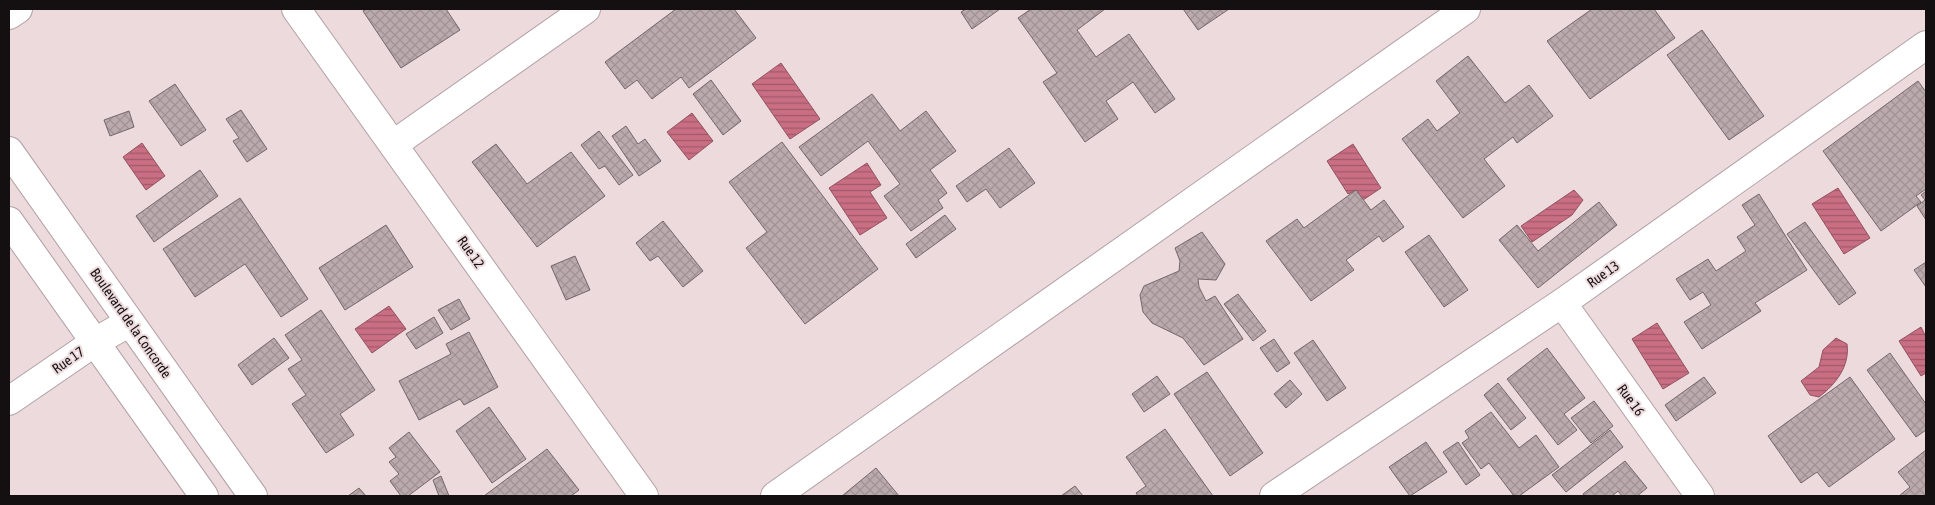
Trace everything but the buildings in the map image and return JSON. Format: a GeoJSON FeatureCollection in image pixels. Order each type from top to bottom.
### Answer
{"type":"FeatureCollection","features":[{"type":"Feature","properties":{"kind":"street"},"geometry":{"type":"LineString","coordinates":[[9,15],[18,9]]}},
{"type":"Feature","properties":{"kind":"street","name":"Rue 12"},"geometry":{"type":"LineString","coordinates":[[296,9],[644,496]]}},
{"type":"Feature","properties":{"kind":"street"},"geometry":{"type":"LineString","coordinates":[[394,144],[586,9]]}},
{"type":"Feature","properties":{"kind":"street"},"geometry":{"type":"LineString","coordinates":[[775,496],[1466,9]]}},
{"type":"Feature","properties":{"kind":"street","name":"Rue 13"},"geometry":{"type":"LineString","coordinates":[[1274,496],[1562,303],[1926,44]]}},
{"type":"Feature","properties":{"kind":"street","name":"Boulevard de la Concorde"},"geometry":{"type":"LineString","coordinates":[[9,151],[253,496]]}},
{"type":"Feature","properties":{"kind":"street"},"geometry":{"type":"LineString","coordinates":[[9,221],[204,496]]}},
{"type":"Feature","properties":{"kind":"street","name":"Rue 16"},"geometry":{"type":"LineString","coordinates":[[1562,303],[1700,496]]}},
{"type":"Feature","properties":{"kind":"street","name":"Rue 17"},"geometry":{"type":"LineString","coordinates":[[9,401],[94,342],[130,322]]}},
{"type":"Feature","properties":{"kind":"shaded area"},"geometry":{"type":"Polygon","coordinates":[[[781,63],[820,119],[790,139],[752,84],[781,63]]]}},
{"type":"Feature","properties":{"kind":"shaded area"},"geometry":{"type":"Polygon","coordinates":[[[692,113],[713,141],[689,160],[667,132],[692,113]]]}},
{"type":"Feature","properties":{"kind":"shaded area"},"geometry":{"type":"Polygon","coordinates":[[[142,143],[165,176],[146,190],[123,157],[142,143]]]}},
{"type":"Feature","properties":{"kind":"shaded area"},"geometry":{"type":"Polygon","coordinates":[[[1353,144],[1381,188],[1363,200],[1356,190],[1348,194],[1327,161],[1353,144]]]}},
{"type":"Feature","properties":{"kind":"shaded area"},"geometry":{"type":"Polygon","coordinates":[[[867,163],[881,185],[870,192],[887,218],[860,235],[829,188],[867,163]]]}},
{"type":"Feature","properties":{"kind":"shaded area"},"geometry":{"type":"Polygon","coordinates":[[[1838,188],[1870,238],[1844,254],[1812,204],[1838,188]]]}},
{"type":"Feature","properties":{"kind":"shaded area"},"geometry":{"type":"Polygon","coordinates":[[[1574,190],[1583,200],[1572,215],[1532,242],[1521,226],[1574,190]]]}},
{"type":"Feature","properties":{"kind":"shaded area"},"geometry":{"type":"Polygon","coordinates":[[[389,306],[406,329],[372,353],[355,329],[389,306]]]}},
{"type":"Feature","properties":{"kind":"shaded area"},"geometry":{"type":"Polygon","coordinates":[[[1657,323],[1689,373],[1663,389],[1632,339],[1657,323]]]}},
{"type":"Feature","properties":{"kind":"shaded area"},"geometry":{"type":"Polygon","coordinates":[[[1921,327],[1926,337],[1926,373],[1921,376],[1899,341],[1921,327]]]}},
{"type":"Feature","properties":{"kind":"shaded area"},"geometry":{"type":"Polygon","coordinates":[[[1836,338],[1847,344],[1844,367],[1836,380],[1819,397],[1810,395],[1801,381],[1819,367],[1823,350],[1836,338]]]}}]}
